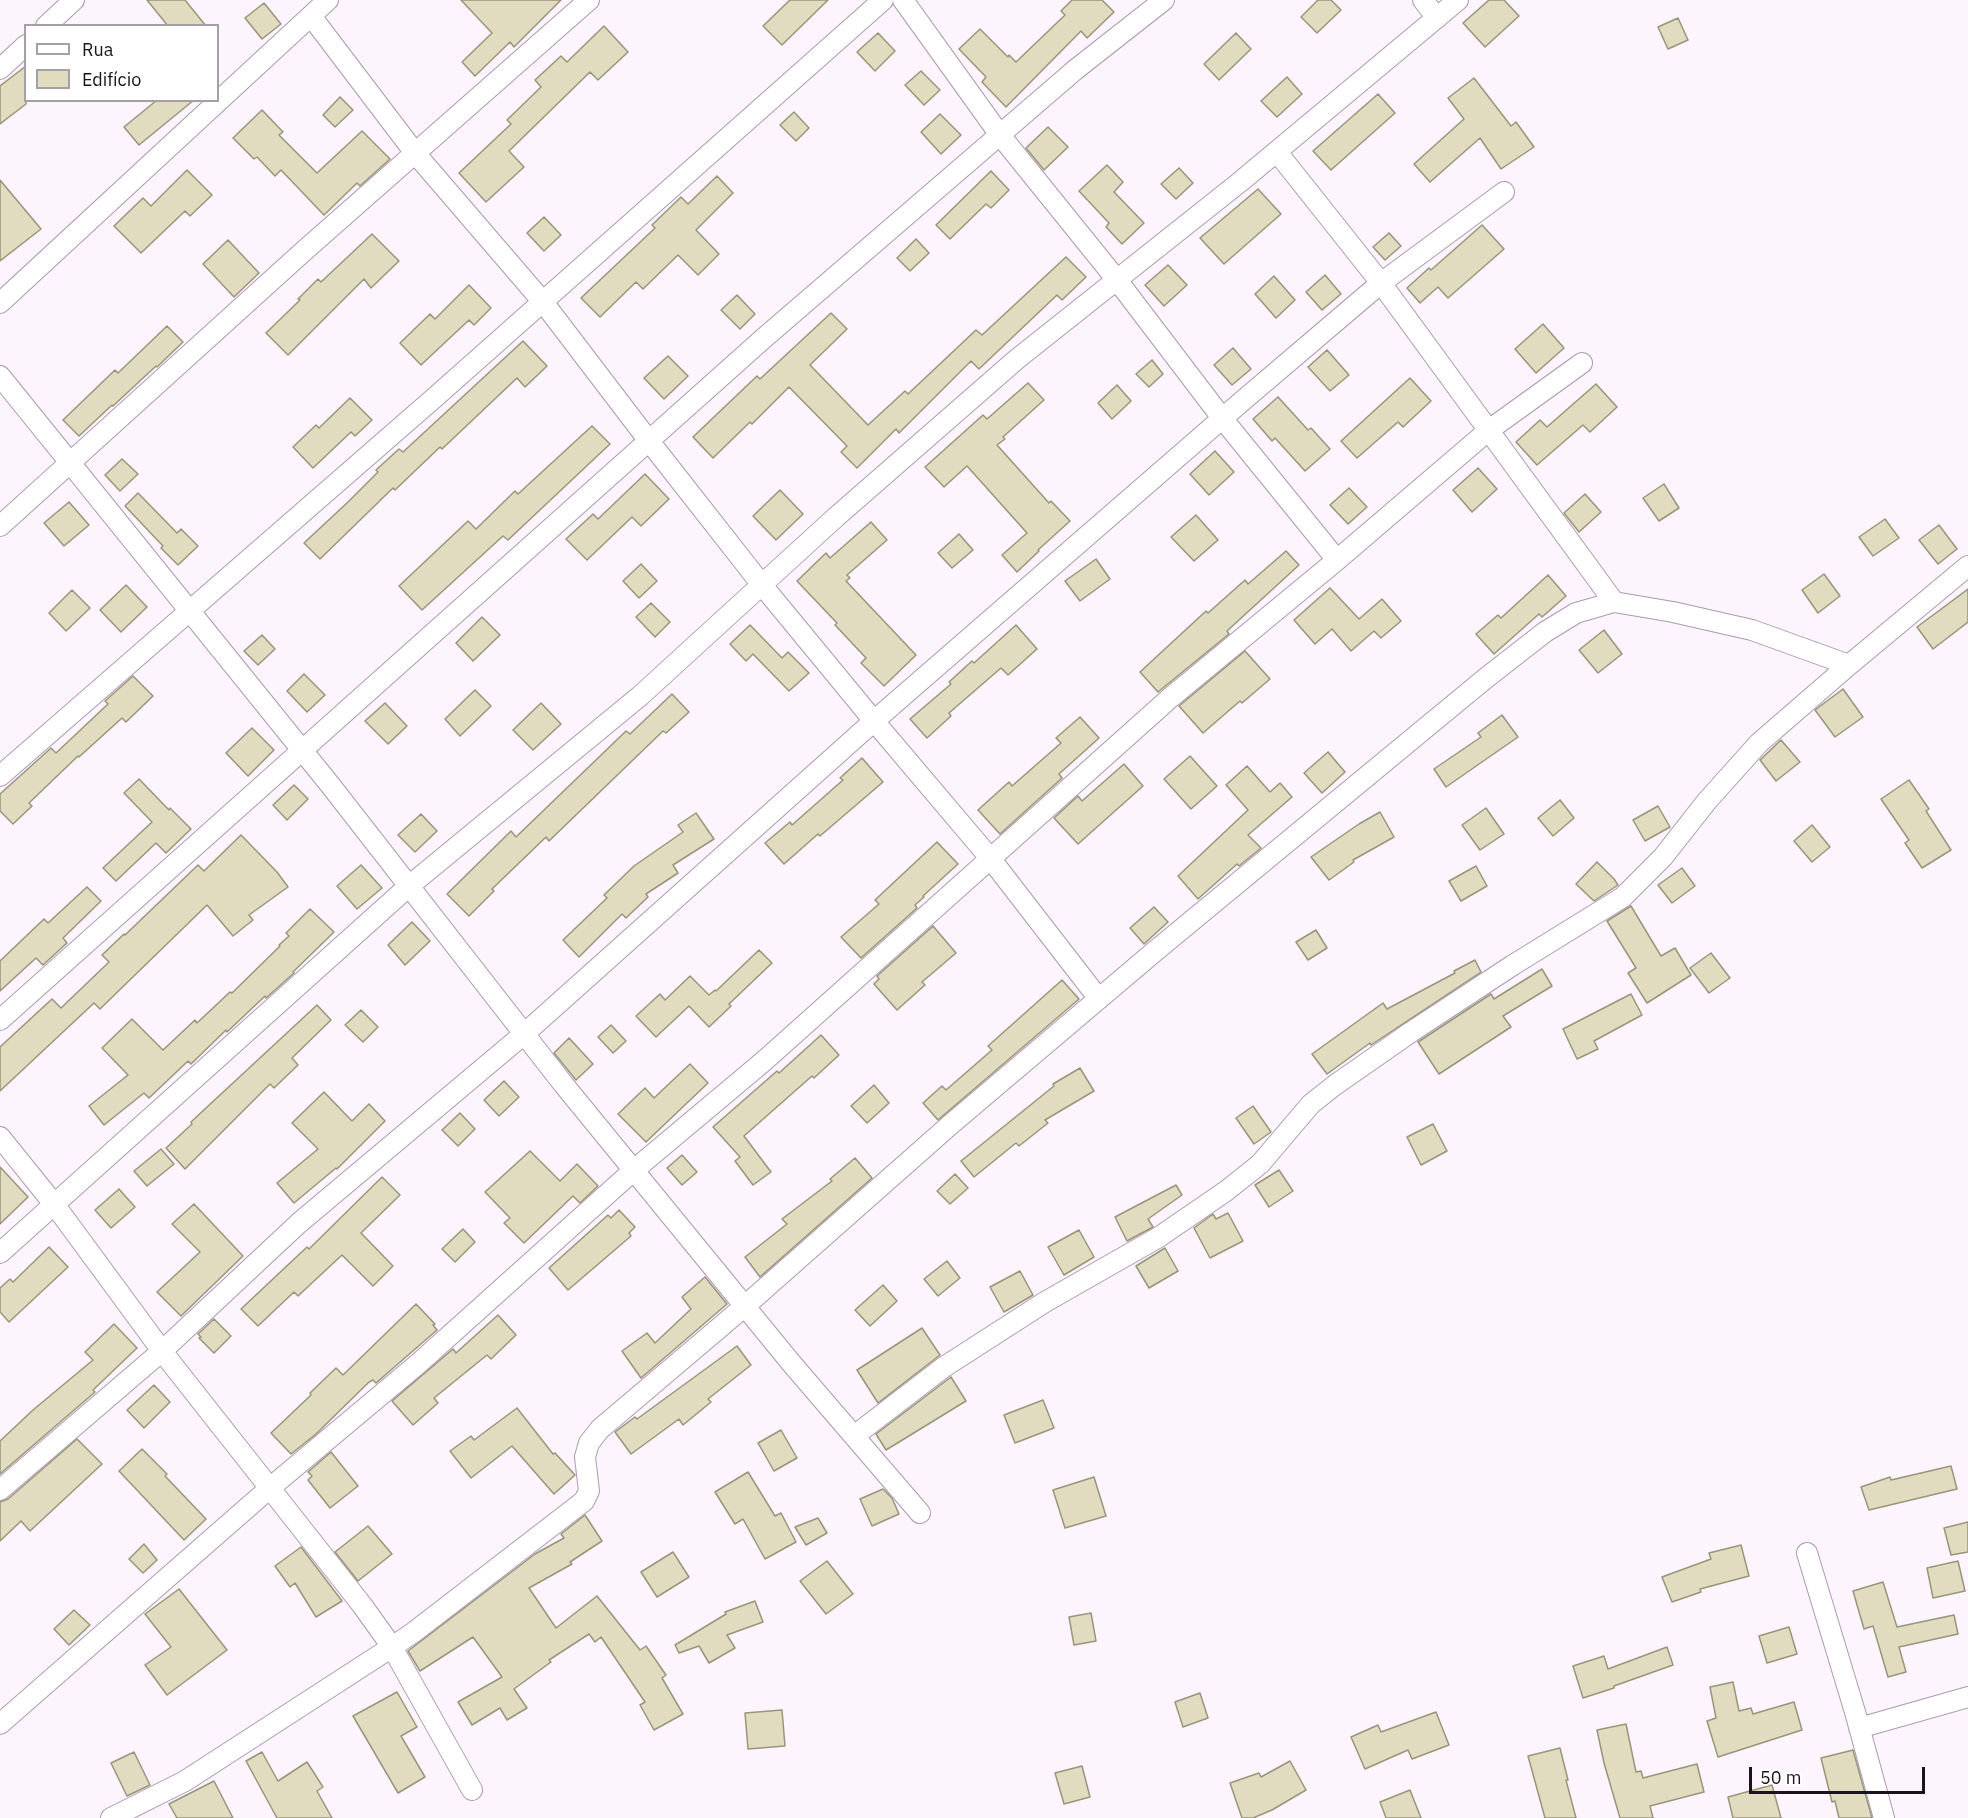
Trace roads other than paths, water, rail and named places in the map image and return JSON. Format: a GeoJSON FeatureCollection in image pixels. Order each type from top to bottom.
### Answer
{"type":"FeatureCollection","features":[{"type":"Feature","properties":{"kind":"street"},"geometry":{"type":"LineString","coordinates":[[48,24],[74,0]]}},
{"type":"Feature","properties":{"kind":"street"},"geometry":{"type":"LineString","coordinates":[[219,101],[328,0]]}},
{"type":"Feature","properties":{"kind":"street"},"geometry":{"type":"LineString","coordinates":[[0,526],[589,0]]}},
{"type":"Feature","properties":{"kind":"street"},"geometry":{"type":"LineString","coordinates":[[0,776],[543,302],[883,0]]}},
{"type":"Feature","properties":{"kind":"street"},"geometry":{"type":"LineString","coordinates":[[903,0],[1000,135],[1117,280],[1222,418],[1336,560]]}},
{"type":"Feature","properties":{"kind":"street"},"geometry":{"type":"LineString","coordinates":[[0,1020],[764,338],[1075,70],[1164,0]]}},
{"type":"Feature","properties":{"kind":"street"},"geometry":{"type":"LineString","coordinates":[[1423,0],[1437,18]]}},
{"type":"Feature","properties":{"kind":"street"},"geometry":{"type":"LineString","coordinates":[[0,1252],[410,886],[640,696],[836,517],[1017,359],[1277,152],[1458,0]]}},
{"type":"Feature","properties":{"kind":"street"},"geometry":{"type":"LineString","coordinates":[[311,16],[415,153],[543,302],[762,585],[990,858],[1099,999]]}},
{"type":"Feature","properties":{"kind":"street"},"geometry":{"type":"LineString","coordinates":[[0,69],[24,47]]}},
{"type":"Feature","properties":{"kind":"street"},"geometry":{"type":"LineString","coordinates":[[0,303],[218,102]]}},
{"type":"Feature","properties":{"kind":"street"},"geometry":{"type":"LineString","coordinates":[[1277,152],[1381,283],[1614,602]]}},
{"type":"Feature","properties":{"kind":"street"},"geometry":{"type":"LineString","coordinates":[[0,1490],[162,1351],[299,1223],[524,1034],[874,721],[1222,418],[1381,283],[1504,192]]}},
{"type":"Feature","properties":{"kind":"street"},"geometry":{"type":"LineString","coordinates":[[0,1724],[271,1487],[419,1363],[634,1170],[764,1061],[1170,698],[1489,430],[1582,363]]}},
{"type":"Feature","properties":{"kind":"street"},"geometry":{"type":"LineString","coordinates":[[0,376],[410,886],[524,1034],[634,1170],[745,1306],[920,1513]]}},
{"type":"Feature","properties":{"kind":"street"},"geometry":{"type":"LineString","coordinates":[[854,1436],[944,1367],[1045,1302],[1158,1237],[1226,1191],[1260,1164],[1311,1104],[1335,1084],[1513,965],[1623,897],[1663,857],[1707,801],[1759,743],[1849,664],[1968,566]]}},
{"type":"Feature","properties":{"kind":"street"},"geometry":{"type":"LineString","coordinates":[[111,1818],[185,1781],[392,1647],[584,1501],[589,1491],[585,1457],[589,1443],[600,1430],[950,1125],[1099,999],[1486,678],[1545,632],[1576,613],[1614,602],[1674,612],[1752,630],[1849,664]]}},
{"type":"Feature","properties":{"kind":"street"},"geometry":{"type":"LineString","coordinates":[[0,1137],[54,1204],[162,1351],[362,1605],[392,1647],[472,1790]]}},
{"type":"Feature","properties":{"kind":"street"},"geometry":{"type":"LineString","coordinates":[[1806,1553],[1860,1728],[1884,1818]]}},
{"type":"Feature","properties":{"kind":"street"},"geometry":{"type":"LineString","coordinates":[[1860,1728],[1968,1697]]}}]}
